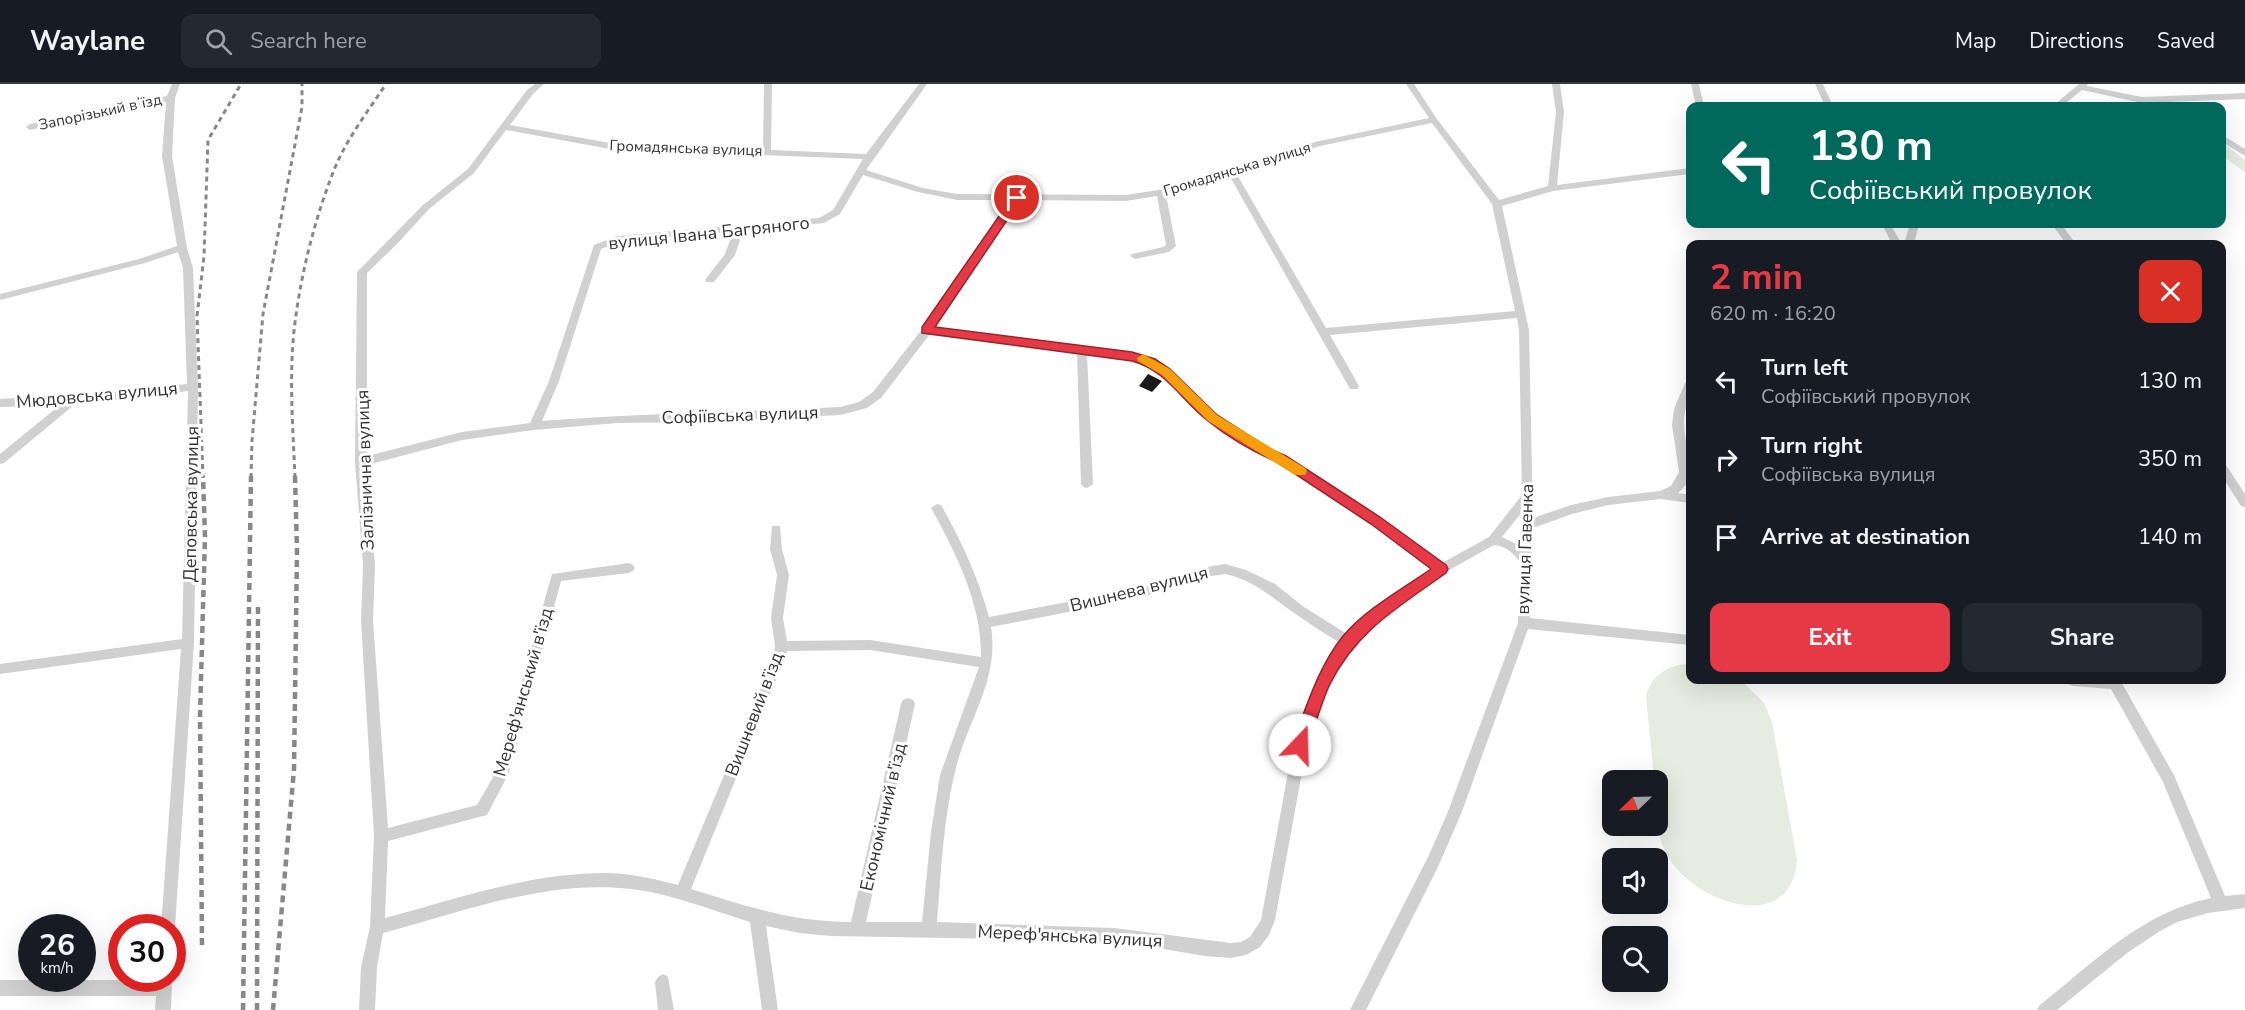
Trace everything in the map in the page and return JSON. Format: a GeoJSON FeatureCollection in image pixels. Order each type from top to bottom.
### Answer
{"type":"FeatureCollection","features":[{"type":"Feature","properties":{"kind":"street","name":"Деповська вулиця"},"geometry":{"type":"LineString","coordinates":[[169,914],[188,643],[193,387],[189,268],[182,248],[167,156],[171,98],[176,84]]}},
{"type":"Feature","properties":{"kind":"street","name":"Залізнична вулиця"},"geometry":{"type":"LineString","coordinates":[[367,1010],[369,967],[377,927],[381,836],[367,621],[369,566],[361,462],[363,272],[426,207],[471,171],[530,92],[540,84]]}},
{"type":"Feature","properties":{"kind":"street"},"geometry":{"type":"LineString","coordinates":[[767,151],[768,84]]}},
{"type":"Feature","properties":{"kind":"street","name":"вулиця Івана Багряного"},"geometry":{"type":"LineString","coordinates":[[534,426],[554,381],[597,247],[617,239],[826,219],[837,212],[869,157],[923,84]]}},
{"type":"Feature","properties":{"kind":"street","name":"вулиця Гавенка"},"geometry":{"type":"LineString","coordinates":[[1358,1010],[1433,862],[1454,814],[1524,623],[1528,496],[1524,330],[1521,314],[1497,204],[1410,84]]}},
{"type":"Feature","properties":{"kind":"street"},"geometry":{"type":"LineString","coordinates":[[1552,188],[1560,112],[1556,84]]}},
{"type":"Feature","properties":{"kind":"street"},"geometry":{"type":"LineString","coordinates":[[1695,84],[1699,102]]}},
{"type":"Feature","properties":{"kind":"street"},"geometry":{"type":"LineString","coordinates":[[1819,84],[1827,102]]}},
{"type":"Feature","properties":{"kind":"street"},"geometry":{"type":"LineString","coordinates":[[2062,102],[2083,85],[2115,95],[2156,100],[2245,96]]}},
{"type":"Feature","properties":{"kind":"street","name":"Запорізький вʼїзд"},"geometry":{"type":"LineString","coordinates":[[30,127],[171,98]]}},
{"type":"Feature","properties":{"kind":"street"},"geometry":{"type":"LineString","coordinates":[[2156,100],[2160,102]]}},
{"type":"Feature","properties":{"kind":"street","name":"Громадянська вулиця"},"geometry":{"type":"LineString","coordinates":[[861,171],[941,194],[975,198],[1126,198],[1161,193],[1328,141],[1434,120]]}},
{"type":"Feature","properties":{"kind":"street","name":"Громадянська вулиця"},"geometry":{"type":"LineString","coordinates":[[505,127],[610,146],[869,157]]}},
{"type":"Feature","properties":{"kind":"street"},"geometry":{"type":"LineString","coordinates":[[2226,141],[2245,153]]}},
{"type":"Feature","properties":{"kind":"street"},"geometry":{"type":"LineString","coordinates":[[1231,171],[1354,386]]}},
{"type":"Feature","properties":{"kind":"street"},"geometry":{"type":"LineString","coordinates":[[1497,204],[1552,188],[1686,171]]}},
{"type":"Feature","properties":{"kind":"street"},"geometry":{"type":"LineString","coordinates":[[1135,256],[1166,250],[1171,246],[1161,193]]}},
{"type":"Feature","properties":{"kind":"street","name":"Софіївська вулиця"},"geometry":{"type":"LineString","coordinates":[[361,462],[462,436],[534,426],[606,420],[840,411],[855,408],[877,395],[927,330],[1017,198]]}},
{"type":"Feature","properties":{"kind":"street"},"geometry":{"type":"LineString","coordinates":[[710,280],[729,255],[740,228]]}},
{"type":"Feature","properties":{"kind":"street"},"geometry":{"type":"LineString","coordinates":[[0,297],[142,261],[182,248]]}},
{"type":"Feature","properties":{"kind":"street"},"geometry":{"type":"LineString","coordinates":[[1325,332],[1521,314]]}},
{"type":"Feature","properties":{"kind":"street"},"geometry":{"type":"LineString","coordinates":[[927,330],[1142,358],[1159,366],[1200,408],[1220,424],[1265,452],[1281,459],[1376,520],[1441,569]]}},
{"type":"Feature","properties":{"kind":"street"},"geometry":{"type":"LineString","coordinates":[[1082,350],[1087,484]]}},
{"type":"Feature","properties":{"kind":"street","name":"Мюдовська вулиця"},"geometry":{"type":"LineString","coordinates":[[1,404],[41,400],[71,401],[193,387]]}},
{"type":"Feature","properties":{"kind":"street"},"geometry":{"type":"LineString","coordinates":[[0,460],[71,401]]}},
{"type":"Feature","properties":{"kind":"street"},"geometry":{"type":"LineString","coordinates":[[1661,495],[1680,484],[1685,472],[1678,425],[1679,409],[1686,401]]}},
{"type":"Feature","properties":{"kind":"street"},"geometry":{"type":"LineString","coordinates":[[2226,474],[2245,503]]}},
{"type":"Feature","properties":{"kind":"street"},"geometry":{"type":"LineString","coordinates":[[1528,525],[1571,510],[1608,501],[1661,495],[1686,498]]}},
{"type":"Feature","properties":{"kind":"street","name":"Мереф'янська вулиця"},"geometry":{"type":"LineString","coordinates":[[377,927],[513,890],[575,881],[609,880],[682,892],[757,917],[827,930],[929,929],[1141,938],[1240,949],[1253,944],[1263,933],[1268,920],[1300,745],[1324,682],[1348,641],[1370,620],[1441,569],[1493,540],[1528,496]]}},
{"type":"Feature","properties":{"kind":"street"},"geometry":{"type":"LineString","coordinates":[[929,929],[947,774],[986,663],[987,635],[975,595],[947,525],[937,508]]}},
{"type":"Feature","properties":{"kind":"street","name":"Вишневий в’їзд"},"geometry":{"type":"LineString","coordinates":[[682,892],[779,658],[781,646],[777,618],[783,575],[776,549],[776,529]]}},
{"type":"Feature","properties":{"kind":"street"},"geometry":{"type":"LineString","coordinates":[[1493,540],[1503,541],[1516,548],[1526,561]]}},
{"type":"Feature","properties":{"kind":"street","name":"Мереф'янський в'їзд"},"geometry":{"type":"LineString","coordinates":[[381,836],[482,810],[502,773],[556,577],[629,568]]}},
{"type":"Feature","properties":{"kind":"street","name":"Вишнева вулиця"},"geometry":{"type":"LineString","coordinates":[[983,623],[1140,593],[1225,569],[1242,573],[1271,588],[1299,611],[1348,641]]}},
{"type":"Feature","properties":{"kind":"street"},"geometry":{"type":"LineString","coordinates":[[1524,623],[1686,640]]}},
{"type":"Feature","properties":{"kind":"street"},"geometry":{"type":"LineString","coordinates":[[0,669],[188,643]]}},
{"type":"Feature","properties":{"kind":"street"},"geometry":{"type":"LineString","coordinates":[[781,646],[870,645],[986,663]]}},
{"type":"Feature","properties":{"kind":"street"},"geometry":{"type":"LineString","coordinates":[[2115,684],[2169,779],[2220,903]]}},
{"type":"Feature","properties":{"kind":"street","name":"Економічний в'їзд"},"geometry":{"type":"LineString","coordinates":[[857,929],[908,704]]}},
{"type":"Feature","properties":{"kind":"street"},"geometry":{"type":"LineString","coordinates":[[2044,1010],[2138,936],[2173,916],[2220,903],[2245,901]]}},
{"type":"Feature","properties":{"kind":"street"},"geometry":{"type":"LineString","coordinates":[[757,917],[770,1010]]}},
{"type":"Feature","properties":{"kind":"street"},"geometry":{"type":"LineString","coordinates":[[663,982],[666,1010]]}},
{"type":"Feature","properties":{"kind":"street"},"geometry":{"type":"LineString","coordinates":[[0,988],[108,985]]}},
{"type":"Feature","properties":{"kind":"street"},"geometry":{"type":"LineString","coordinates":[[163,1010],[164,992]]}},
{"type":"Feature","properties":{"kind":"shaded area"},"geometry":{"type":"Polygon","coordinates":[[[2226,145],[2245,160],[2245,172],[2226,159],[2226,145]]]}},
{"type":"Feature","properties":{"kind":"shaded area"},"geometry":{"type":"Polygon","coordinates":[[[1686,664],[1686,684],[1745,684],[1764,703],[1772,722],[1797,860],[1790,885],[1777,899],[1758,905],[1736,904],[1714,896],[1693,883],[1675,867],[1668,856],[1668,848],[1664,848],[1660,836],[1668,836],[1668,770],[1653,770],[1646,695],[1657,676],[1675,666],[1686,664]]]}},
{"type":"Feature","properties":{"kind":"building"},"geometry":{"type":"Polygon","coordinates":[[[1148,374],[1162,381],[1152,392],[1139,386],[1148,374]]]}},
{"type":"Feature","properties":{"kind":"railway"},"geometry":{"type":"LineString","coordinates":[[203,478],[197,316],[204,256],[208,140],[241,84]]}},
{"type":"Feature","properties":{"kind":"railway"},"geometry":{"type":"LineString","coordinates":[[251,478],[263,314],[302,107],[302,84]]}},
{"type":"Feature","properties":{"kind":"railway"},"geometry":{"type":"LineString","coordinates":[[295,478],[292,367],[294,331],[304,270],[320,209],[334,170],[358,126],[386,84]]}},
{"type":"Feature","properties":{"kind":"railway"},"geometry":{"type":"LineString","coordinates":[[202,945],[200,716],[205,536],[203,476]]}},
{"type":"Feature","properties":{"kind":"railway"},"geometry":{"type":"LineString","coordinates":[[243,1010],[251,476]]}},
{"type":"Feature","properties":{"kind":"railway"},"geometry":{"type":"LineString","coordinates":[[273,1010],[294,769],[297,551],[295,476]]}},
{"type":"Feature","properties":{"kind":"railway"},"geometry":{"type":"LineString","coordinates":[[257,1010],[258,605]]}},
{"type":"Feature","properties":{"kind":"slow traffic"},"geometry":{"type":"LineString","coordinates":[[1143,358],[1159,366],[1173,378],[1212,418],[1300,471]]}},
{"type":"Feature","properties":{"kind":"route"},"geometry":{"type":"LineString","coordinates":[[1017,198],[927,330],[1132,356],[1151,362],[1173,378],[1212,418],[1376,520],[1441,569],[1422,580],[1370,620],[1348,641],[1324,682],[1300,745]]}}]}
